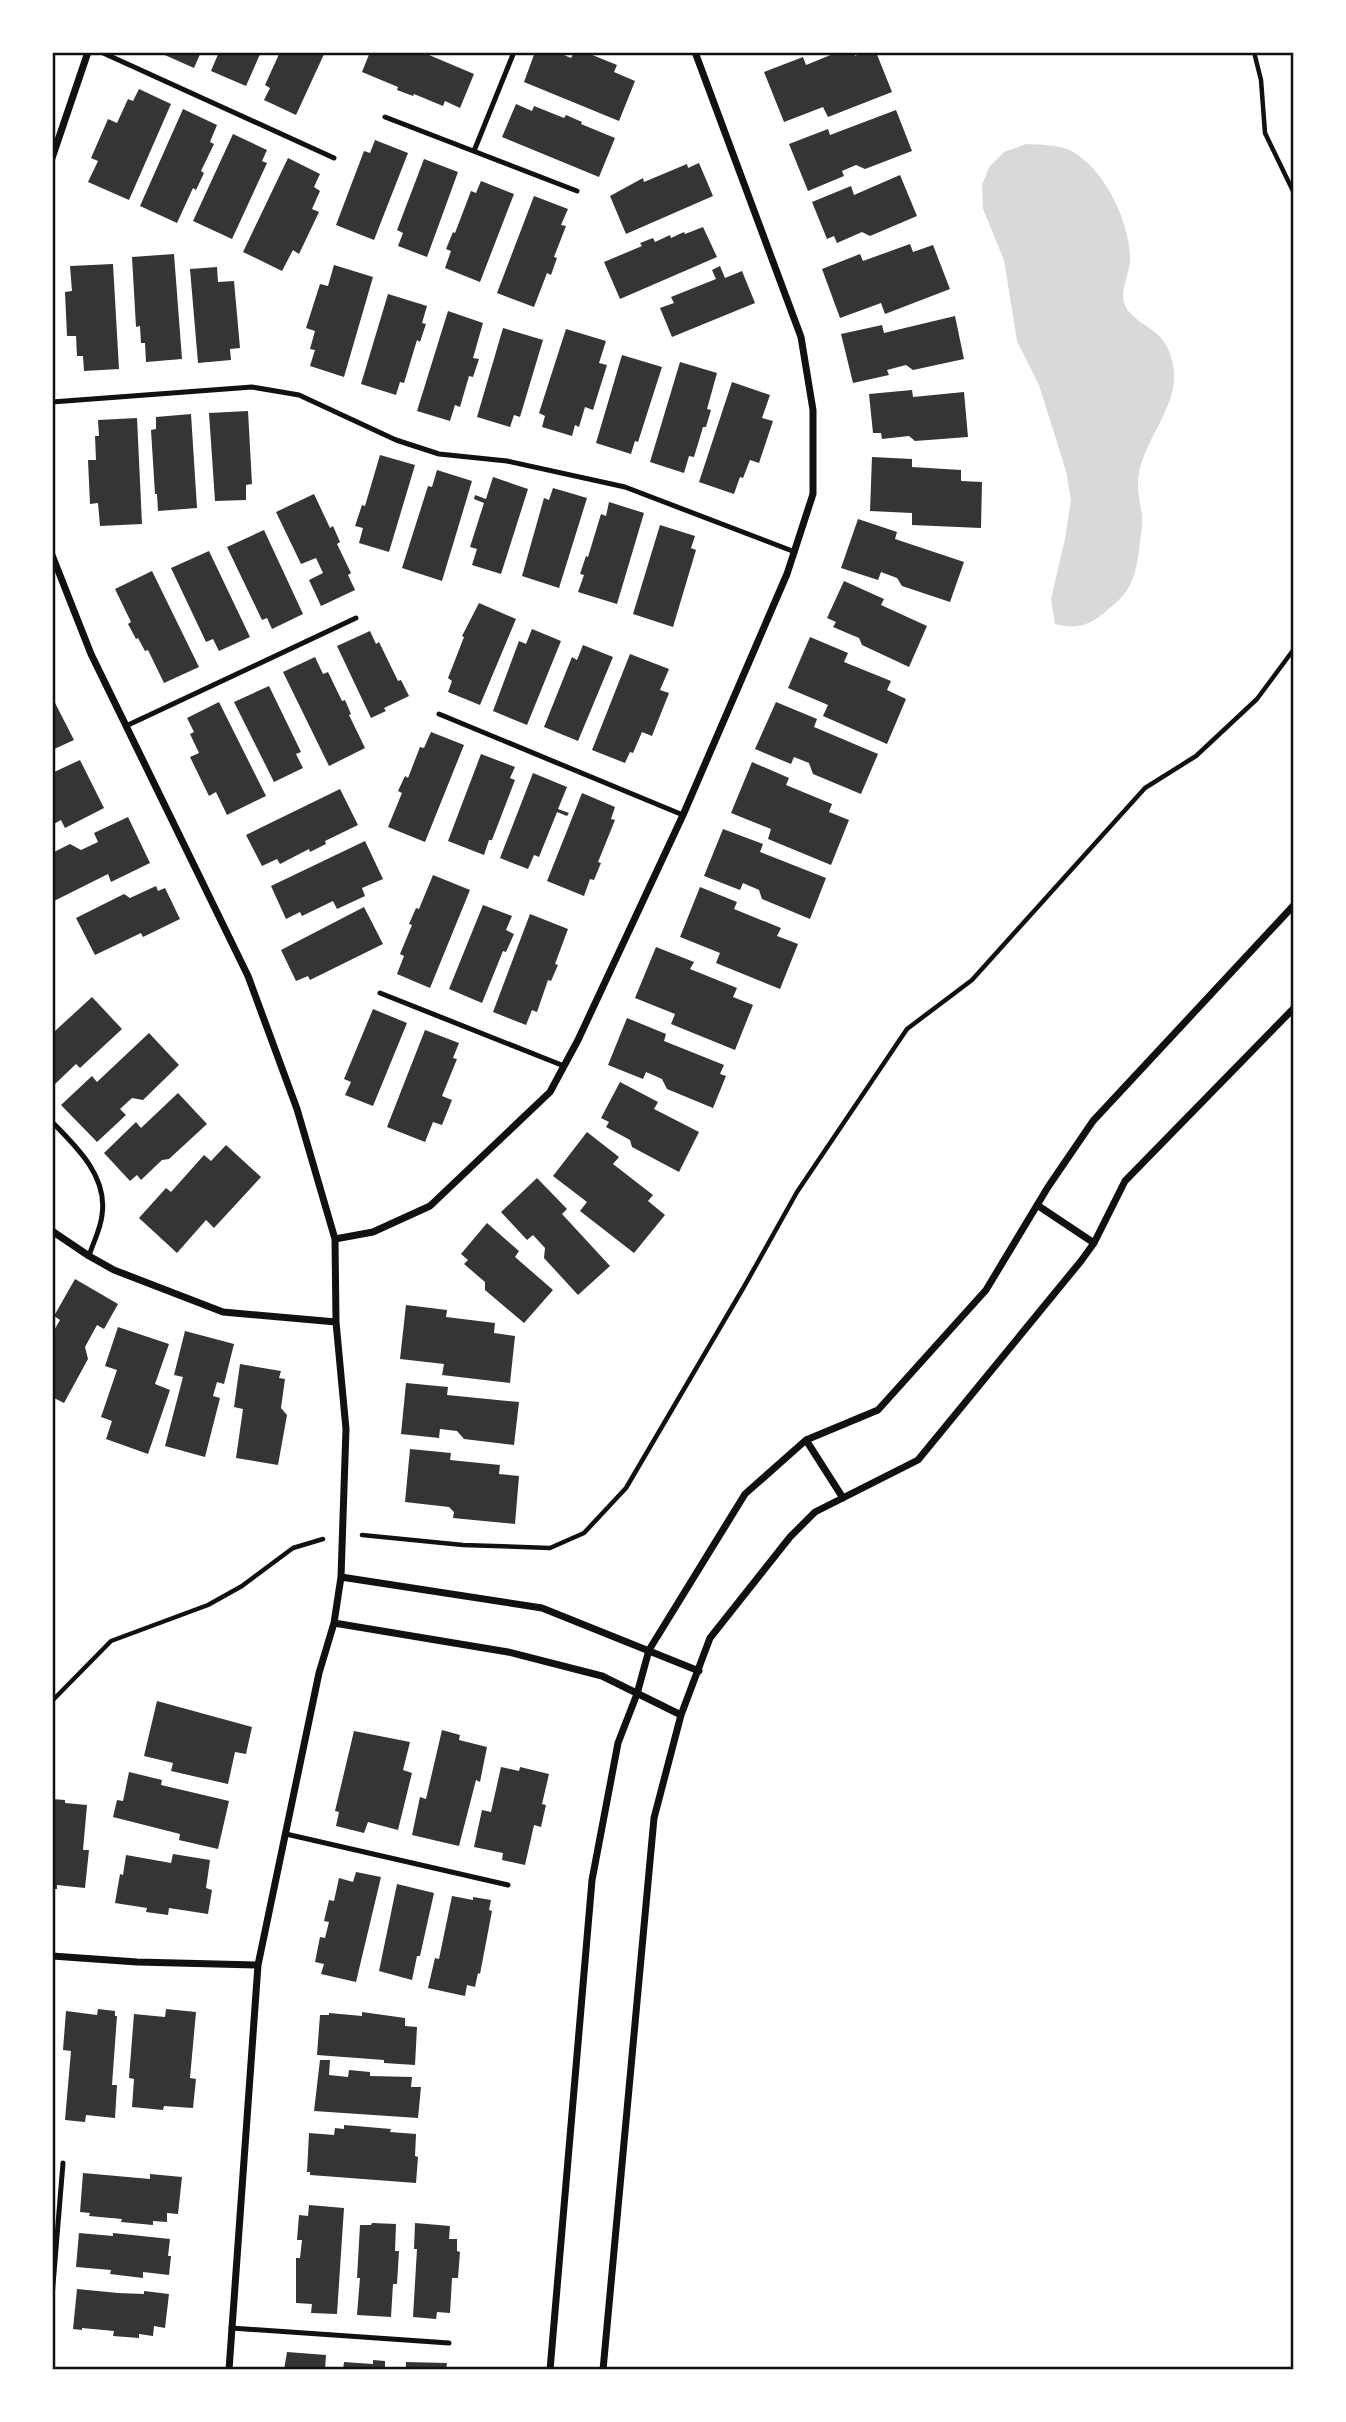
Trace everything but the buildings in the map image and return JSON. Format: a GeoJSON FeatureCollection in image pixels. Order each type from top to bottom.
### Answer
{"type":"FeatureCollection","features":[{"type":"Feature","properties":{"kind":"street"},"geometry":{"type":"LineString","coordinates":[[52,158],[88,52]]}},
{"type":"Feature","properties":{"kind":"street"},"geometry":{"type":"LineString","coordinates":[[335,1239],[373,1232],[430,1206],[550,1091],[578,1041],[683,815],[787,574],[813,494],[813,410],[801,337],[695,52]]}},
{"type":"Feature","properties":{"kind":"street"},"geometry":{"type":"LineString","coordinates":[[52,555],[91,654],[248,976],[297,1109],[335,1239],[336,1322],[346,1429],[341,1577],[334,1623],[319,1674],[258,1965],[229,2370]]}},
{"type":"Feature","properties":{"kind":"street"},"geometry":{"type":"LineString","coordinates":[[550,2370],[592,1880],[618,1743],[637,1694],[649,1650],[745,1494],[806,1440],[878,1409],[986,1290],[1037,1205],[1094,1121],[1293,905]]}},
{"type":"Feature","properties":{"kind":"street"},"geometry":{"type":"LineString","coordinates":[[603,2370],[654,1818],[681,1716],[710,1638],[790,1537],[815,1512],[918,1460],[1094,1243],[1125,1181],[1293,1008]]}},
{"type":"Feature","properties":{"kind":"street"},"geometry":{"type":"LineString","coordinates":[[1037,1205],[1094,1243]]}},
{"type":"Feature","properties":{"kind":"street"},"geometry":{"type":"LineString","coordinates":[[52,1231],[114,1270],[223,1312],[336,1322]]}},
{"type":"Feature","properties":{"kind":"street"},"geometry":{"type":"LineString","coordinates":[[806,1440],[843,1497]]}},
{"type":"Feature","properties":{"kind":"street"},"geometry":{"type":"LineString","coordinates":[[341,1577],[542,1608],[699,1671]]}},
{"type":"Feature","properties":{"kind":"street"},"geometry":{"type":"LineString","coordinates":[[334,1623],[508,1652],[602,1676],[681,1716]]}},
{"type":"Feature","properties":{"kind":"street"},"geometry":{"type":"LineString","coordinates":[[52,1956],[137,1962],[258,1965]]}},
{"type":"Feature","properties":{"kind":"lane"},"geometry":{"type":"LineString","coordinates":[[101,52],[334,158]]}},
{"type":"Feature","properties":{"kind":"lane"},"geometry":{"type":"LineString","coordinates":[[474,151],[514,52]]}},
{"type":"Feature","properties":{"kind":"lane"},"geometry":{"type":"LineString","coordinates":[[384,117],[577,191]]}},
{"type":"Feature","properties":{"kind":"lane"},"geometry":{"type":"LineString","coordinates":[[52,402],[251,387],[299,396],[396,440],[439,454],[506,461],[625,487],[794,552]]}},
{"type":"Feature","properties":{"kind":"lane"},"geometry":{"type":"LineString","coordinates":[[126,726],[356,618]]}},
{"type":"Feature","properties":{"kind":"lane"},"geometry":{"type":"LineString","coordinates":[[439,714],[683,815]]}},
{"type":"Feature","properties":{"kind":"lane"},"geometry":{"type":"LineString","coordinates":[[380,993],[564,1066]]}},
{"type":"Feature","properties":{"kind":"lane"},"geometry":{"type":"LineString","coordinates":[[52,1122],[73,1144],[102,1185],[103,1215],[89,1256]]}},
{"type":"Feature","properties":{"kind":"lane"},"geometry":{"type":"LineString","coordinates":[[286,1834],[508,1885]]}},
{"type":"Feature","properties":{"kind":"lane"},"geometry":{"type":"LineString","coordinates":[[52,2297],[64,2163]]}},
{"type":"Feature","properties":{"kind":"lane"},"geometry":{"type":"LineString","coordinates":[[231,2328],[449,2343]]}},
{"type":"Feature","properties":{"kind":"path"},"geometry":{"type":"LineString","coordinates":[[1254,52],[1261,80],[1265,133],[1293,193]]}},
{"type":"Feature","properties":{"kind":"path"},"geometry":{"type":"LineString","coordinates":[[52,1701],[111,1641],[208,1605],[243,1586],[293,1548],[343,1533],[463,1545],[550,1548],[584,1533],[626,1488],[797,1192],[907,1029],[972,980],[1145,788],[1196,756],[1256,699],[1293,649]]}},
{"type":"Feature","properties":{"kind":"shaded area"},"geometry":{"type":"Polygon","coordinates":[[[1026,144],[1068,149],[1096,171],[1114,199],[1126,231],[1130,261],[1123,292],[1125,304],[1133,316],[1162,339],[1170,353],[1174,369],[1169,402],[1142,461],[1138,478],[1142,525],[1132,580],[1125,593],[1104,613],[1086,624],[1074,626],[1055,624],[1051,599],[1071,500],[1066,471],[1039,385],[1017,341],[1004,260],[983,209],[982,185],[989,167],[1004,152],[1026,144]]]}}]}
